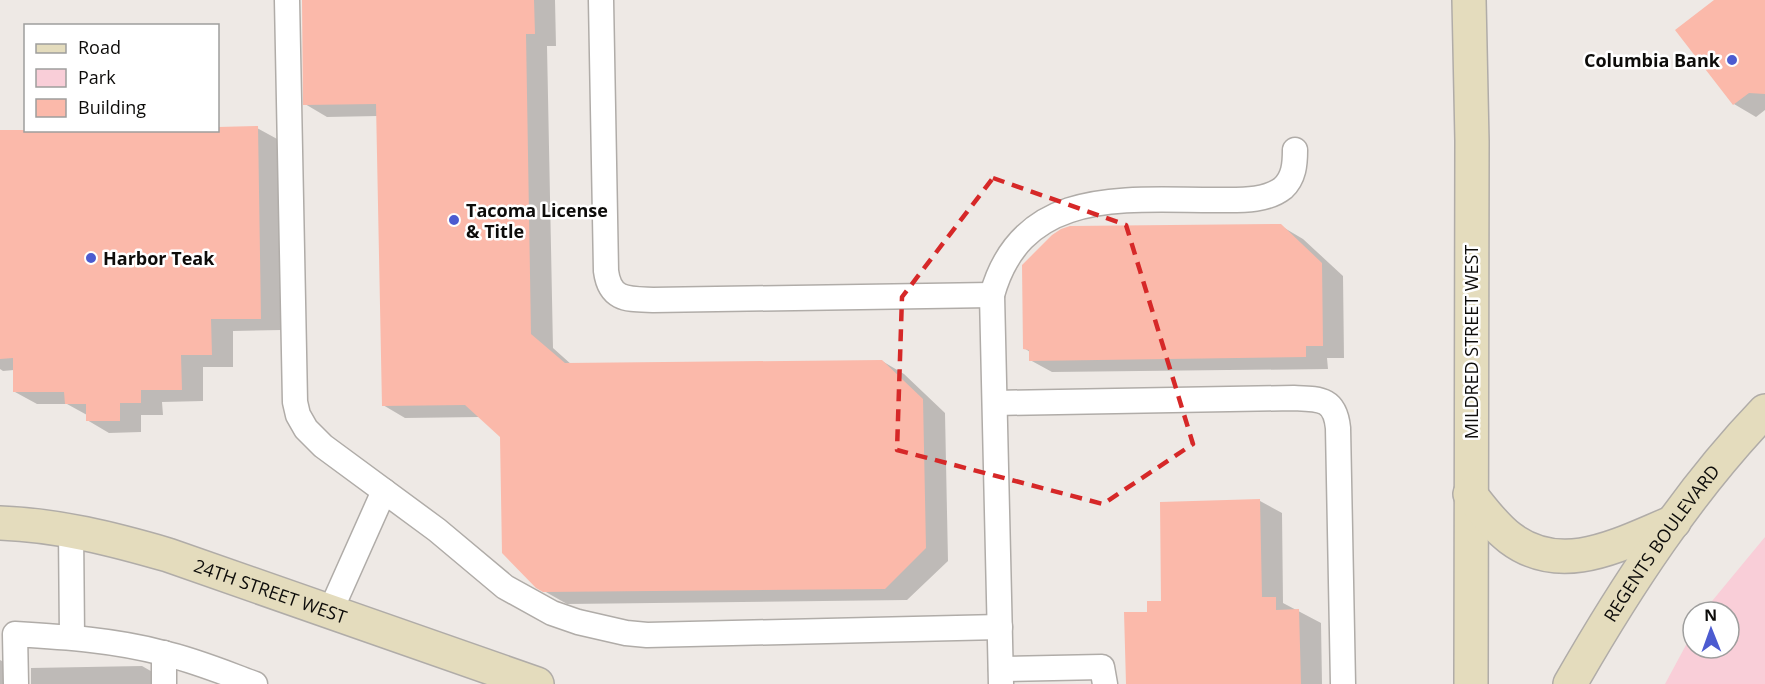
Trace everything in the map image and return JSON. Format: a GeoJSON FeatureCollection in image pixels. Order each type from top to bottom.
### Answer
{"type":"FeatureCollection","features":[{"type":"Feature","properties":{"kind":"main road","name":"MILDRED STREET WEST"},"geometry":{"type":"LineString","coordinates":[[1469,0],[1472,141],[1471,684]]}},
{"type":"Feature","properties":{"kind":"main road","name":"REGENTS BOULEVARD"},"geometry":{"type":"LineString","coordinates":[[1570,684],[1633,581],[1674,522],[1728,449],[1765,411]]}},
{"type":"Feature","properties":{"kind":"main road"},"geometry":{"type":"LineString","coordinates":[[1470,494],[1510,539],[1531,550],[1561,558],[1596,554],[1674,522]]}},
{"type":"Feature","properties":{"kind":"main road","name":"24TH STREET WEST"},"geometry":{"type":"LineString","coordinates":[[0,523],[71,530],[168,555],[537,684]]}},
{"type":"Feature","properties":{"kind":"lane"},"geometry":{"type":"LineString","coordinates":[[287,0],[295,402],[298,415],[306,429],[323,446],[437,530],[505,587],[552,613],[578,622],[626,633],[659,634],[1000,627]]}},
{"type":"Feature","properties":{"kind":"lane"},"geometry":{"type":"LineString","coordinates":[[601,0],[606,263],[608,283],[617,295],[634,300],[992,295]]}},
{"type":"Feature","properties":{"kind":"lane"},"geometry":{"type":"LineString","coordinates":[[1103,675],[1001,676],[992,295],[1002,267],[1031,231],[1052,216],[1069,208],[1094,202],[1239,200],[1276,193],[1289,181],[1294,168],[1296,150]]}},
{"type":"Feature","properties":{"kind":"lane"},"geometry":{"type":"LineString","coordinates":[[995,403],[1294,398],[1316,399],[1330,405],[1334,410],[1338,429],[1343,684]]}},
{"type":"Feature","properties":{"kind":"lane"},"geometry":{"type":"LineString","coordinates":[[330,612],[384,491]]}},
{"type":"Feature","properties":{"kind":"lane"},"geometry":{"type":"LineString","coordinates":[[71,530],[72,637]]}},
{"type":"Feature","properties":{"kind":"lane"},"geometry":{"type":"LineString","coordinates":[[16,684],[7,635],[72,637],[124,644],[164,653],[255,684]]}},
{"type":"Feature","properties":{"kind":"lane"},"geometry":{"type":"LineString","coordinates":[[164,653],[164,684]]}},
{"type":"Feature","properties":{"kind":"highlighted area"},"geometry":{"type":"Polygon","coordinates":[[[993,178],[1126,225],[1193,444],[1103,504],[897,450],[902,297],[993,178]]]}},
{"type":"Feature","properties":{"kind":"green space"},"geometry":{"type":"Polygon","coordinates":[[[1765,537],[1765,684],[1665,684],[1681,654],[1681,660],[1741,660],[1741,600],[1713,600],[1765,537]]]}},
{"type":"Feature","properties":{"kind":"building","name":"Tacoma License & Title"},"geometry":{"type":"Polygon","coordinates":[[[302,0],[534,0],[535,34],[526,34],[531,334],[565,363],[882,360],[923,399],[926,548],[885,589],[543,592],[536,588],[502,553],[500,437],[465,405],[382,406],[376,104],[303,105],[302,0]]]}},
{"type":"Feature","properties":{"kind":"building","name":"Columbia Bank"},"geometry":{"type":"Polygon","coordinates":[[[1714,0],[1765,0],[1765,94],[1749,93],[1733,105],[1675,30],[1714,0]]]}},
{"type":"Feature","properties":{"kind":"building"},"geometry":{"type":"Polygon","coordinates":[[[258,126],[261,319],[211,319],[212,355],[181,355],[182,390],[141,390],[141,403],[120,403],[120,421],[86,421],[86,404],[65,404],[64,392],[13,392],[13,358],[0,359],[0,130],[219,132],[219,127],[258,126]]]}},
{"type":"Feature","properties":{"kind":"building"},"geometry":{"type":"Polygon","coordinates":[[[1281,224],[1322,263],[1323,346],[1306,346],[1306,357],[1029,361],[1029,350],[1023,349],[1022,265],[1061,229],[1070,226],[1281,224]]]}},
{"type":"Feature","properties":{"kind":"building"},"geometry":{"type":"Polygon","coordinates":[[[1260,499],[1262,597],[1276,597],[1276,610],[1299,609],[1301,684],[1126,684],[1124,612],[1147,612],[1147,601],[1161,601],[1160,502],[1260,499]]]}},
{"type":"Feature","properties":{"kind":"place","name":"Columbia Bank"},"geometry":{"type":"Point","coordinates":[1732,60]}},
{"type":"Feature","properties":{"kind":"place","name":"Tacoma License & Title"},"geometry":{"type":"Point","coordinates":[454,220]}},
{"type":"Feature","properties":{"kind":"place","name":"Harbor Teak"},"geometry":{"type":"Point","coordinates":[91,258]}}]}
